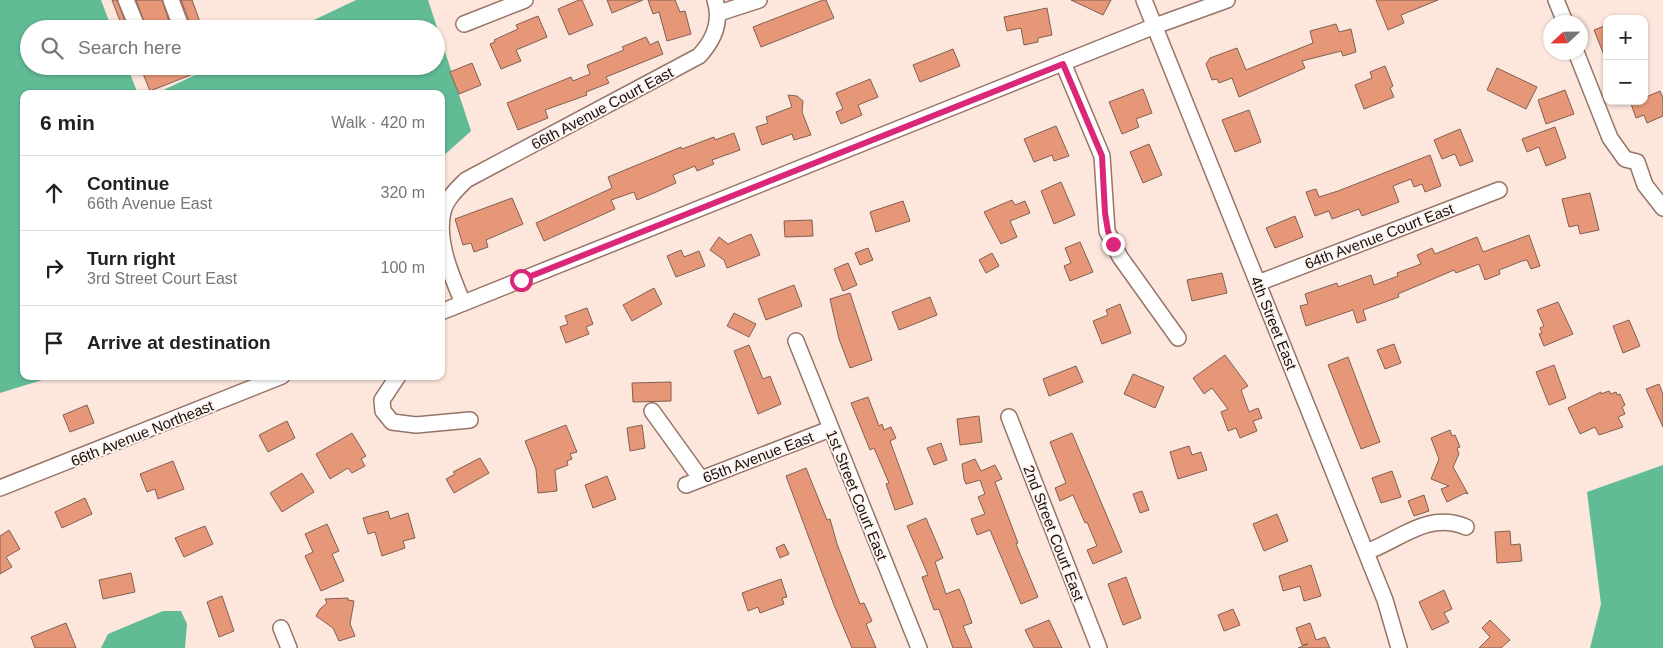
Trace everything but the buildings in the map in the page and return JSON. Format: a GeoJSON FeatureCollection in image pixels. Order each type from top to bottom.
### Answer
{"type":"FeatureCollection","features":[{"type":"Feature","properties":{"kind":"street"},"geometry":{"type":"LineString","coordinates":[[126,0],[134,20]]}},
{"type":"Feature","properties":{"kind":"street"},"geometry":{"type":"LineString","coordinates":[[171,0],[179,20]]}},
{"type":"Feature","properties":{"kind":"street"},"geometry":{"type":"LineString","coordinates":[[464,24],[526,0]]}},
{"type":"Feature","properties":{"kind":"street","name":"66th Avenue Court East"},"geometry":{"type":"LineString","coordinates":[[445,207],[466,180],[699,56],[714,35],[717,7],[759,0]]}},
{"type":"Feature","properties":{"kind":"street","name":"4th Street East"},"geometry":{"type":"LineString","coordinates":[[1144,0],[1385,600],[1399,648]]}},
{"type":"Feature","properties":{"kind":"street"},"geometry":{"type":"LineString","coordinates":[[445,310],[1155,26],[1227,0]]}},
{"type":"Feature","properties":{"kind":"street"},"geometry":{"type":"LineString","coordinates":[[1556,0],[1561,15]]}},
{"type":"Feature","properties":{"kind":"street"},"geometry":{"type":"LineString","coordinates":[[1579,60],[1610,138],[1625,158],[1637,162],[1646,185],[1663,208]]}},
{"type":"Feature","properties":{"kind":"street"},"geometry":{"type":"LineString","coordinates":[[1063,64],[1102,156],[1105,213],[1108,231],[1113,244],[1120,258],[1178,338]]}},
{"type":"Feature","properties":{"kind":"street","name":"64th Avenue Court East"},"geometry":{"type":"LineString","coordinates":[[1258,283],[1499,190]]}},
{"type":"Feature","properties":{"kind":"street"},"geometry":{"type":"LineString","coordinates":[[445,247],[446,256],[463,303]]}},
{"type":"Feature","properties":{"kind":"street","name":"1st Street Court East"},"geometry":{"type":"LineString","coordinates":[[796,341],[830,430],[919,648]]}},
{"type":"Feature","properties":{"kind":"street","name":"66th Avenue Northeast"},"geometry":{"type":"LineString","coordinates":[[0,488],[272,380]]}},
{"type":"Feature","properties":{"kind":"street"},"geometry":{"type":"LineString","coordinates":[[395,380],[382,400],[383,412],[392,422],[416,425],[470,420]]}},
{"type":"Feature","properties":{"kind":"street"},"geometry":{"type":"LineString","coordinates":[[652,411],[702,479]]}},
{"type":"Feature","properties":{"kind":"street","name":"2nd Street Court East"},"geometry":{"type":"LineString","coordinates":[[1009,417],[1099,648]]}},
{"type":"Feature","properties":{"kind":"street","name":"65th Avenue East"},"geometry":{"type":"LineString","coordinates":[[686,485],[830,430]]}},
{"type":"Feature","properties":{"kind":"street"},"geometry":{"type":"LineString","coordinates":[[1366,552],[1388,543],[1407,530],[1430,522],[1453,521],[1466,526]]}},
{"type":"Feature","properties":{"kind":"street"},"geometry":{"type":"LineString","coordinates":[[281,628],[290,648]]}},
{"type":"Feature","properties":{"kind":"green space"},"geometry":{"type":"Polygon","coordinates":[[[0,0],[101,0],[109,20],[20,20],[20,75],[131,75],[136,90],[20,90],[20,380],[42,380],[0,393],[0,0]]]}},
{"type":"Feature","properties":{"kind":"green space"},"geometry":{"type":"Polygon","coordinates":[[[356,0],[428,0],[435,20],[314,20],[356,0]]]}},
{"type":"Feature","properties":{"kind":"green space"},"geometry":{"type":"Polygon","coordinates":[[[445,52],[471,131],[445,154],[445,90],[163,90],[195,75],[445,75],[445,52]]]}},
{"type":"Feature","properties":{"kind":"green space"},"geometry":{"type":"Polygon","coordinates":[[[1663,465],[1663,648],[1590,648],[1601,604],[1587,492],[1663,465]]]}},
{"type":"Feature","properties":{"kind":"green space"},"geometry":{"type":"Polygon","coordinates":[[[163,611],[181,611],[187,624],[185,648],[101,648],[108,634],[163,611]]]}},
{"type":"Feature","properties":{"kind":"route"},"geometry":{"type":"LineString","coordinates":[[521,280],[1063,64],[1102,156],[1105,213],[1108,231],[1113,244]]}}]}
